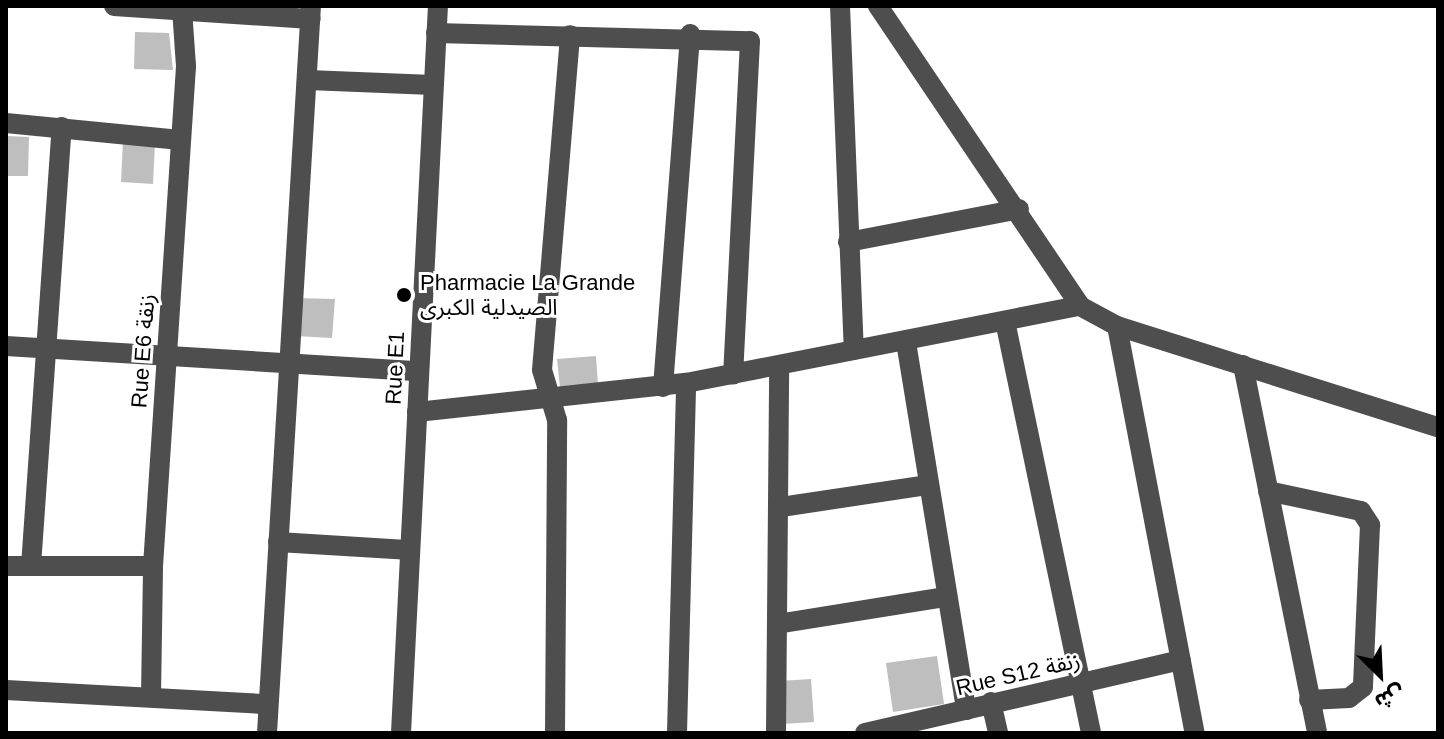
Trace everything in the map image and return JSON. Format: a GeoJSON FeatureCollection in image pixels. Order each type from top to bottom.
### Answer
{"type":"FeatureCollection","features":[{"type":"Feature","properties":{"kind":"street"},"geometry":{"type":"LineString","coordinates":[[114,6],[311,12],[267,733]]}},
{"type":"Feature","properties":{"kind":"street","name":"Rue E1"},"geometry":{"type":"LineString","coordinates":[[401,733],[407,550],[438,6]]}},
{"type":"Feature","properties":{"kind":"street"},"geometry":{"type":"LineString","coordinates":[[840,6],[854,350]]}},
{"type":"Feature","properties":{"kind":"street"},"geometry":{"type":"LineString","coordinates":[[878,6],[1019,209],[1080,306],[1117,326],[1438,427]]}},
{"type":"Feature","properties":{"kind":"street","name":"Rue E6 زنقة"},"geometry":{"type":"LineString","coordinates":[[151,696],[153,566],[180,140],[182,9]]}},
{"type":"Feature","properties":{"kind":"street"},"geometry":{"type":"LineString","coordinates":[[436,33],[741,35],[752,48],[733,375]]}},
{"type":"Feature","properties":{"kind":"street"},"geometry":{"type":"LineString","coordinates":[[663,387],[690,34]]}},
{"type":"Feature","properties":{"kind":"street"},"geometry":{"type":"LineString","coordinates":[[555,733],[557,420],[542,370],[570,35]]}},
{"type":"Feature","properties":{"kind":"street"},"geometry":{"type":"LineString","coordinates":[[308,80],[433,85]]}},
{"type":"Feature","properties":{"kind":"street"},"geometry":{"type":"LineString","coordinates":[[6,123],[180,140]]}},
{"type":"Feature","properties":{"kind":"street"},"geometry":{"type":"LineString","coordinates":[[31,566],[62,127]]}},
{"type":"Feature","properties":{"kind":"street"},"geometry":{"type":"LineString","coordinates":[[848,242],[1019,209]]}},
{"type":"Feature","properties":{"kind":"street"},"geometry":{"type":"LineString","coordinates":[[417,412],[663,387],[1080,306]]}},
{"type":"Feature","properties":{"kind":"street"},"geometry":{"type":"LineString","coordinates":[[1005,321],[1091,733]]}},
{"type":"Feature","properties":{"kind":"street"},"geometry":{"type":"LineString","coordinates":[[1117,326],[1195,733]]}},
{"type":"Feature","properties":{"kind":"street"},"geometry":{"type":"LineString","coordinates":[[906,342],[966,710]]}},
{"type":"Feature","properties":{"kind":"street"},"geometry":{"type":"LineString","coordinates":[[6,346],[292,360],[418,371]]}},
{"type":"Feature","properties":{"kind":"street"},"geometry":{"type":"LineString","coordinates":[[1243,365],[1317,733]]}},
{"type":"Feature","properties":{"kind":"street"},"geometry":{"type":"LineString","coordinates":[[776,733],[781,507],[779,366]]}},
{"type":"Feature","properties":{"kind":"street"},"geometry":{"type":"LineString","coordinates":[[677,733],[686,383]]}},
{"type":"Feature","properties":{"kind":"street"},"geometry":{"type":"LineString","coordinates":[[781,507],[928,485]]}},
{"type":"Feature","properties":{"kind":"street"},"geometry":{"type":"LineString","coordinates":[[1268,491],[1361,511],[1370,525],[1363,687],[1349,698],[1309,700]]}},
{"type":"Feature","properties":{"kind":"street"},"geometry":{"type":"LineString","coordinates":[[278,542],[407,550]]}},
{"type":"Feature","properties":{"kind":"street"},"geometry":{"type":"LineString","coordinates":[[6,566],[153,566]]}},
{"type":"Feature","properties":{"kind":"street"},"geometry":{"type":"LineString","coordinates":[[777,624],[946,597]]}},
{"type":"Feature","properties":{"kind":"street","name":"Rue S12 زنقة"},"geometry":{"type":"LineString","coordinates":[[865,733],[891,731],[991,702],[1181,660]]}},
{"type":"Feature","properties":{"kind":"street"},"geometry":{"type":"LineString","coordinates":[[6,690],[268,704]]}},
{"type":"Feature","properties":{"kind":"street"},"geometry":{"type":"LineString","coordinates":[[991,702],[998,733]]}},
{"type":"Feature","properties":{"kind":"building"},"geometry":{"type":"Polygon","coordinates":[[[135,32],[169,33],[173,70],[134,69],[135,32]]]}},
{"type":"Feature","properties":{"kind":"building"},"geometry":{"type":"Polygon","coordinates":[[[6,136],[29,137],[28,176],[6,176],[6,136]]]}},
{"type":"Feature","properties":{"kind":"building"},"geometry":{"type":"Polygon","coordinates":[[[123,141],[155,143],[153,184],[121,182],[123,141]]]}},
{"type":"Feature","properties":{"kind":"building"},"geometry":{"type":"Polygon","coordinates":[[[296,298],[335,299],[332,338],[295,336],[296,298]]]}},
{"type":"Feature","properties":{"kind":"building"},"geometry":{"type":"Polygon","coordinates":[[[596,356],[598,385],[560,388],[557,359],[596,356]]]}},
{"type":"Feature","properties":{"kind":"building"},"geometry":{"type":"Polygon","coordinates":[[[937,656],[944,704],[893,712],[886,663],[937,656]]]}},
{"type":"Feature","properties":{"kind":"building"},"geometry":{"type":"Polygon","coordinates":[[[811,679],[814,722],[782,724],[779,681],[811,679]]]}},
{"type":"Feature","properties":{"kind":"place","name":"Pharmacie La Grande الصيدلية الكبرى"},"geometry":{"type":"Point","coordinates":[404,295]}}]}
